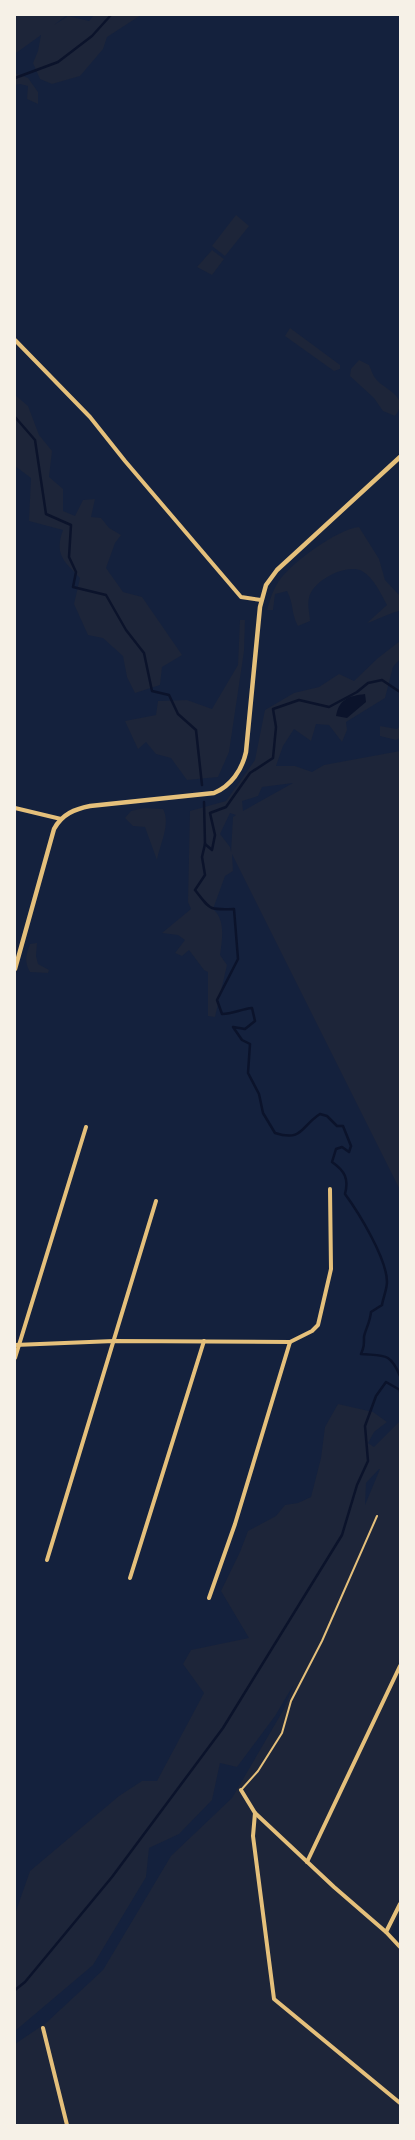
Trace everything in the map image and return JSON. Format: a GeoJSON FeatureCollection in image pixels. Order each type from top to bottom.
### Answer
{"type":"FeatureCollection","features":[{"type":"Feature","properties":{"kind":"street"},"geometry":{"type":"LineString","coordinates":[[15,340],[90,416],[125,461],[241,596],[261,600]]}},
{"type":"Feature","properties":{"kind":"street"},"geometry":{"type":"LineString","coordinates":[[15,969],[54,829],[61,819],[74,810],[87,807],[211,794],[224,788],[235,777],[246,755],[261,600],[266,586],[277,570],[400,457]]}},
{"type":"Feature","properties":{"kind":"street"},"geometry":{"type":"LineString","coordinates":[[15,808],[61,819]]}},
{"type":"Feature","properties":{"kind":"street"},"geometry":{"type":"LineString","coordinates":[[15,1358],[17,1345],[86,1127]]}},
{"type":"Feature","properties":{"kind":"street"},"geometry":{"type":"LineString","coordinates":[[17,1345],[114,1340],[290,1342],[312,1331],[318,1324],[331,1269],[330,1189]]}},
{"type":"Feature","properties":{"kind":"street"},"geometry":{"type":"LineString","coordinates":[[47,1560],[156,1201]]}},
{"type":"Feature","properties":{"kind":"street"},"geometry":{"type":"LineString","coordinates":[[130,1578],[204,1340]]}},
{"type":"Feature","properties":{"kind":"street"},"geometry":{"type":"LineString","coordinates":[[209,1598],[235,1524],[290,1342]]}},
{"type":"Feature","properties":{"kind":"street"},"geometry":{"type":"LineString","coordinates":[[307,1862],[400,1666]]}},
{"type":"Feature","properties":{"kind":"street"},"geometry":{"type":"LineString","coordinates":[[241,1790],[255,1814],[386,1932],[400,1947]]}},
{"type":"Feature","properties":{"kind":"street"},"geometry":{"type":"LineString","coordinates":[[255,1814],[253,1836],[274,1999],[400,2103]]}},
{"type":"Feature","properties":{"kind":"street"},"geometry":{"type":"LineString","coordinates":[[386,1932],[400,1904]]}},
{"type":"Feature","properties":{"kind":"street"},"geometry":{"type":"LineString","coordinates":[[43,2028],[67,2125]]}},
{"type":"Feature","properties":{"kind":"lane"},"geometry":{"type":"LineString","coordinates":[[241,1790],[258,1771],[282,1733],[291,1701],[322,1640],[377,1516]]}},
{"type":"Feature","properties":{"kind":"shaded area"},"geometry":{"type":"Polygon","coordinates":[[[15,15],[67,15],[54,25],[68,16],[89,21],[94,15],[141,15],[107,37],[103,49],[80,76],[52,84],[40,79],[33,63],[38,51],[41,35],[15,52],[15,15]]]}},
{"type":"Feature","properties":{"kind":"shaded area"},"geometry":{"type":"Polygon","coordinates":[[[15,73],[28,78],[38,92],[38,104],[27,99],[28,86],[15,85],[15,73]]]}},
{"type":"Feature","properties":{"kind":"shaded area"},"geometry":{"type":"Polygon","coordinates":[[[236,215],[249,226],[225,256],[212,246],[236,215]]]}},
{"type":"Feature","properties":{"kind":"shaded area"},"geometry":{"type":"Polygon","coordinates":[[[212,250],[224,259],[212,275],[197,267],[212,250]]]}},
{"type":"Feature","properties":{"kind":"shaded area"},"geometry":{"type":"Polygon","coordinates":[[[290,328],[340,365],[340,369],[334,371],[285,336],[290,328]]]}},
{"type":"Feature","properties":{"kind":"shaded area"},"geometry":{"type":"Polygon","coordinates":[[[359,360],[369,365],[376,379],[398,398],[400,403],[399,409],[395,416],[383,411],[374,398],[350,376],[351,369],[359,360]]]}},
{"type":"Feature","properties":{"kind":"shaded area"},"geometry":{"type":"Polygon","coordinates":[[[15,395],[28,406],[39,435],[52,451],[49,477],[63,489],[63,511],[75,516],[83,500],[95,499],[91,517],[101,518],[109,528],[121,535],[115,543],[106,568],[123,592],[142,597],[182,655],[162,667],[160,685],[135,693],[127,677],[123,656],[103,638],[88,635],[74,604],[80,578],[65,562],[60,552],[60,539],[63,530],[29,521],[31,478],[15,466],[15,395]]]}},
{"type":"Feature","properties":{"kind":"shaded area"},"geometry":{"type":"Polygon","coordinates":[[[359,527],[379,559],[385,580],[400,596],[400,611],[367,623],[387,605],[377,586],[370,578],[362,571],[355,569],[347,569],[331,575],[316,585],[308,601],[310,621],[298,626],[287,591],[275,594],[273,610],[267,610],[272,593],[281,578],[296,563],[328,540],[350,529],[359,527]]]}},
{"type":"Feature","properties":{"kind":"shaded area"},"geometry":{"type":"Polygon","coordinates":[[[240,620],[245,620],[244,651],[229,752],[218,777],[187,780],[171,758],[156,754],[146,742],[138,749],[125,721],[156,715],[158,701],[187,700],[212,709],[238,665],[240,620]]]}},
{"type":"Feature","properties":{"kind":"shaded area"},"geometry":{"type":"Polygon","coordinates":[[[400,641],[400,659],[393,667],[385,698],[346,722],[347,730],[342,742],[329,725],[316,724],[311,741],[294,729],[283,746],[276,766],[295,766],[312,772],[324,765],[400,751],[400,1190],[232,854],[233,871],[225,876],[213,909],[221,924],[220,955],[227,965],[215,1017],[208,1016],[208,972],[204,970],[189,950],[182,956],[175,953],[185,940],[178,935],[162,933],[191,909],[188,902],[190,811],[226,801],[255,760],[265,710],[294,693],[319,687],[339,674],[354,681],[378,658],[400,641]],[[293,783],[262,787],[258,796],[242,801],[243,811],[293,783]],[[230,813],[220,834],[230,847],[231,852],[233,817],[236,815],[230,813]]]}},
{"type":"Feature","properties":{"kind":"shaded area"},"geometry":{"type":"Polygon","coordinates":[[[365,694],[366,702],[347,718],[336,716],[342,702],[354,696],[365,694]]]}},
{"type":"Feature","properties":{"kind":"shaded area"},"geometry":{"type":"Polygon","coordinates":[[[380,726],[397,729],[400,726],[400,738],[396,740],[380,736],[380,726]]]}},
{"type":"Feature","properties":{"kind":"shaded area"},"geometry":{"type":"Polygon","coordinates":[[[144,808],[163,809],[165,815],[164,834],[157,860],[145,827],[133,826],[125,818],[131,811],[144,808]]]}},
{"type":"Feature","properties":{"kind":"shaded area"},"geometry":{"type":"Polygon","coordinates":[[[37,943],[36,956],[38,964],[49,970],[48,973],[30,972],[28,968],[26,958],[30,944],[37,943]]]}},
{"type":"Feature","properties":{"kind":"shaded area"},"geometry":{"type":"Polygon","coordinates":[[[338,1404],[373,1412],[387,1422],[374,1432],[368,1443],[374,1447],[400,1421],[400,1913],[391,1933],[400,1943],[400,2125],[15,2125],[15,2044],[46,2023],[103,1970],[171,1856],[232,1798],[284,1709],[294,1684],[275,1716],[237,1767],[220,1763],[212,1800],[179,1834],[149,1848],[146,1877],[93,1965],[15,2031],[15,1914],[30,1871],[119,1796],[142,1781],[157,1781],[204,1693],[183,1664],[191,1650],[249,1638],[221,1591],[248,1531],[276,1516],[285,1505],[298,1503],[311,1497],[321,1458],[325,1427],[338,1404]],[[380,1469],[366,1483],[365,1505],[380,1469]]]}},
{"type":"Feature","properties":{"kind":"waterway"},"geometry":{"type":"LineString","coordinates":[[15,78],[58,62],[92,36],[111,15]]}},
{"type":"Feature","properties":{"kind":"waterway"},"geometry":{"type":"LineString","coordinates":[[15,417],[35,440],[46,514],[71,525],[69,557],[76,572],[73,587],[106,595],[126,630],[144,653],[152,691],[169,695],[178,714],[196,730],[202,785]]}},
{"type":"Feature","properties":{"kind":"waterway"},"geometry":{"type":"LineString","coordinates":[[205,844],[212,850],[215,835],[210,813],[226,807],[250,773],[273,758],[276,727],[273,709],[299,700],[329,707],[357,692],[368,683],[382,680],[400,692]]}},
{"type":"Feature","properties":{"kind":"waterway"},"geometry":{"type":"LineString","coordinates":[[204,802],[205,844],[202,857],[205,875],[195,890],[204,902],[214,909],[234,909],[238,959],[217,1000],[222,1014],[252,1008],[255,1021],[245,1029],[233,1027],[242,1040],[250,1044],[248,1073],[259,1094],[263,1113],[275,1133],[291,1136],[297,1134],[320,1114],[327,1116],[337,1126],[343,1126],[351,1146],[349,1152],[342,1147],[336,1149],[332,1162],[345,1176],[345,1194],[377,1249],[386,1272],[387,1282],[382,1305],[371,1312],[361,1354],[381,1356],[389,1359],[400,1376]]}},
{"type":"Feature","properties":{"kind":"waterway"},"geometry":{"type":"LineString","coordinates":[[15,1990],[25,1982],[112,1877],[223,1728],[342,1535],[357,1485],[368,1461],[365,1426],[376,1396],[386,1382],[400,1390],[400,1392]]}}]}
